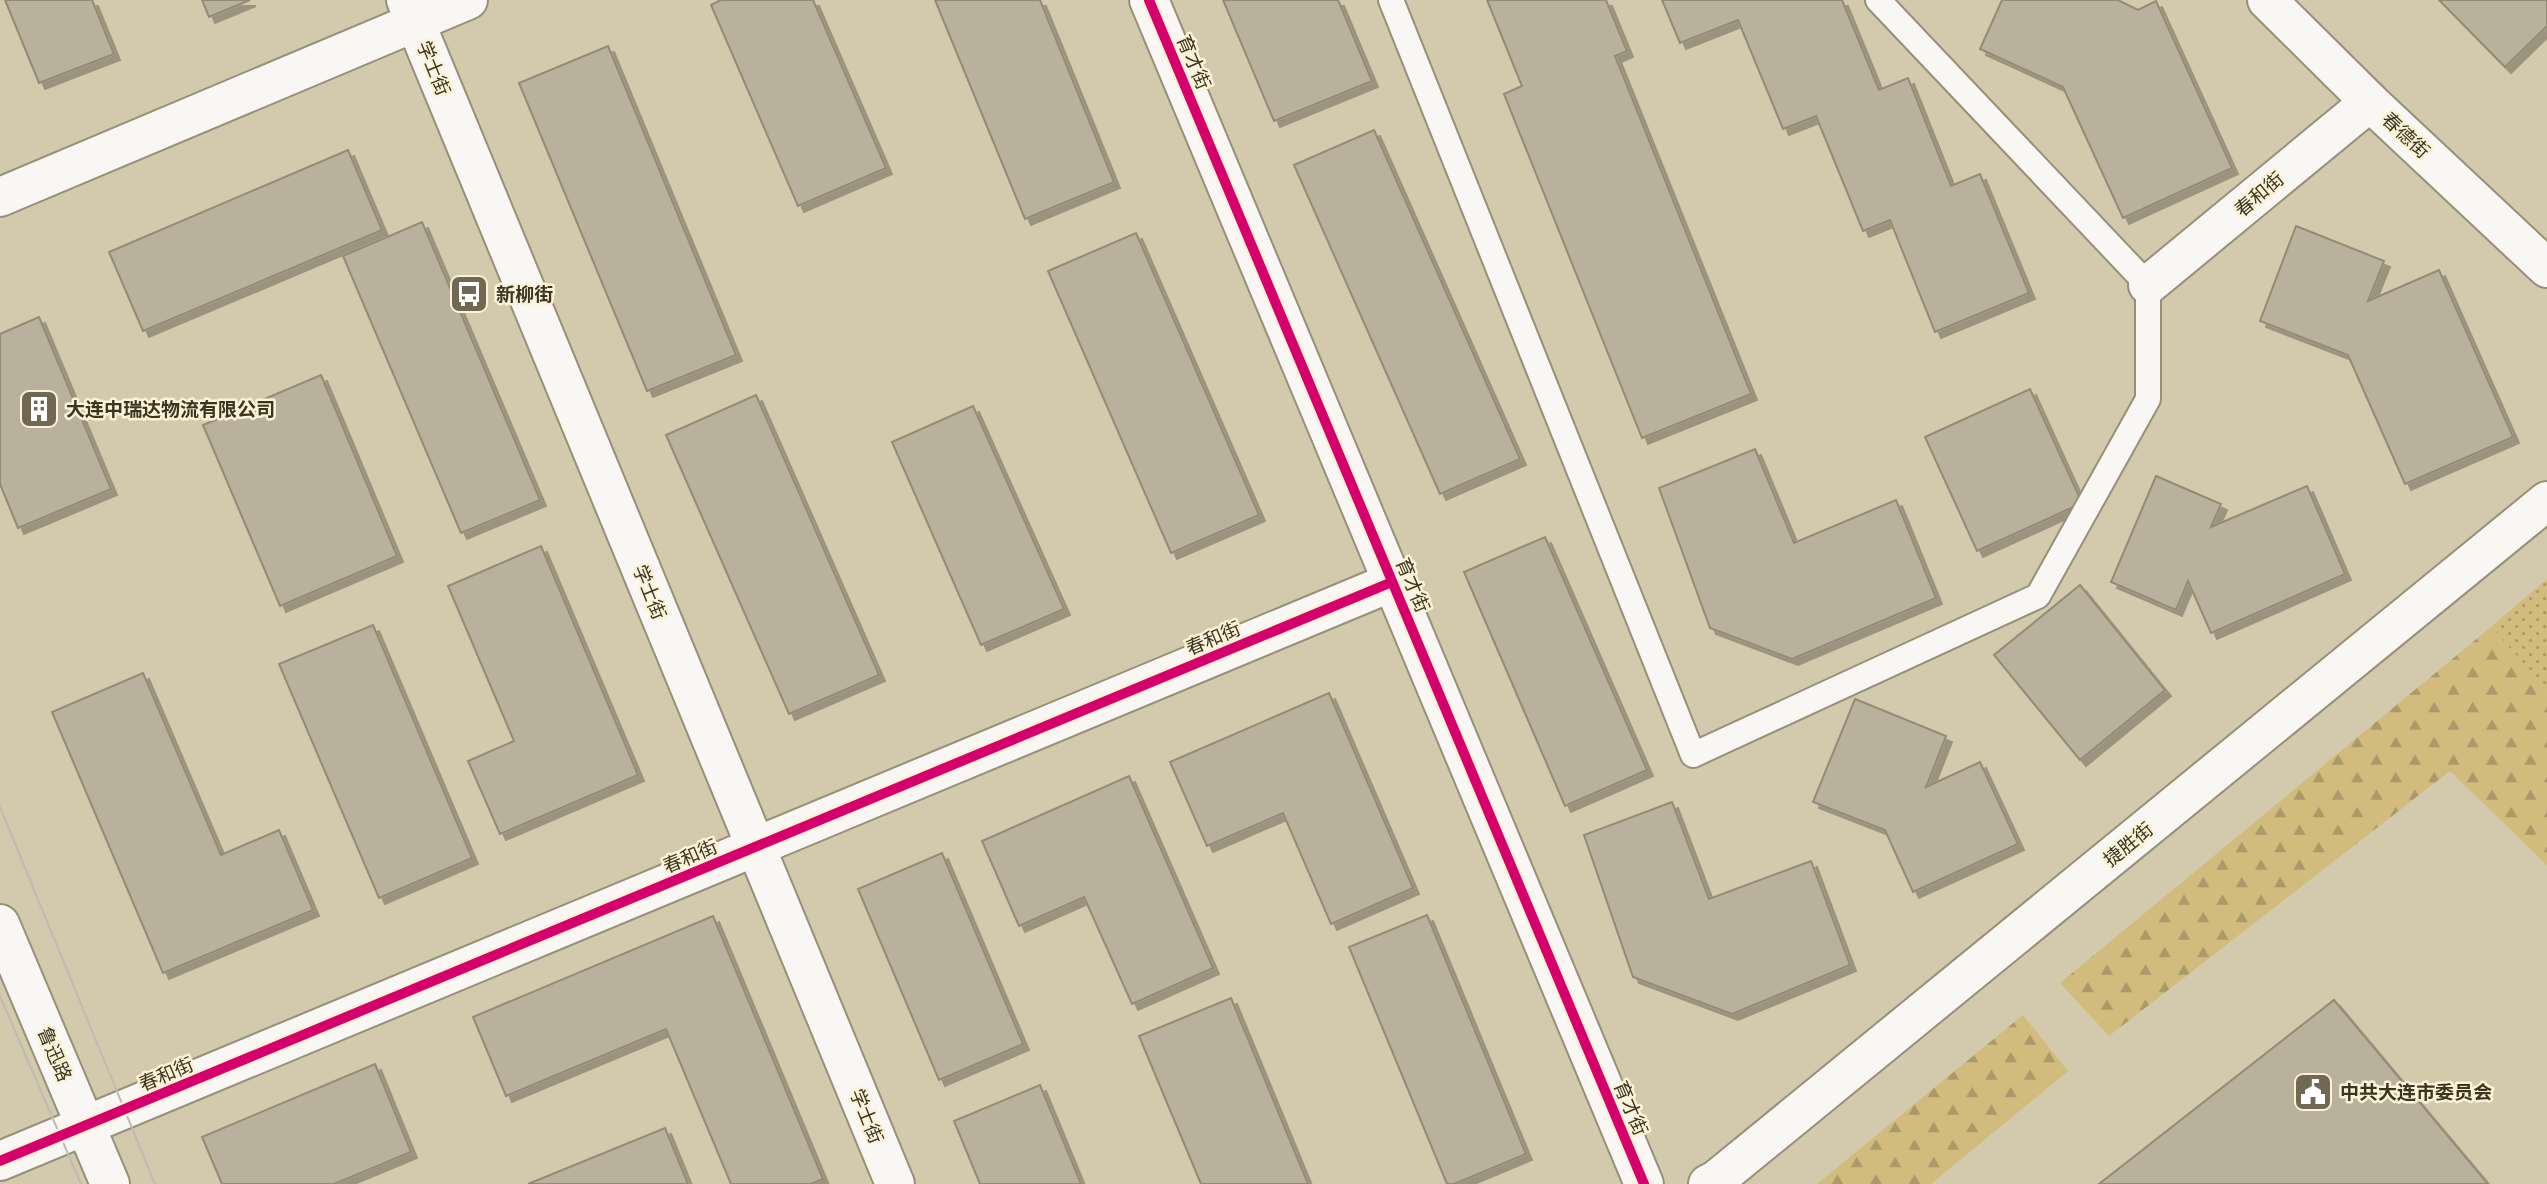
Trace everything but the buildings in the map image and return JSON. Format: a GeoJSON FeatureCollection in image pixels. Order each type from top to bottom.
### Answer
{"type":"FeatureCollection","features":[{"type":"Feature","properties":{"kind":"street"},"geometry":{"type":"LineString","coordinates":[[0,197],[410,11],[468,0]]}},
{"type":"Feature","properties":{"kind":"street","name":"育才街"},"geometry":{"type":"LineString","coordinates":[[1149,0],[1644,1184]]}},
{"type":"Feature","properties":{"kind":"street","name":"春德街"},"geometry":{"type":"LineString","coordinates":[[2267,0],[2370,102],[2547,268]]}},
{"type":"Feature","properties":{"kind":"street","name":"学士街"},"geometry":{"type":"LineString","coordinates":[[410,11],[895,1184]]}},
{"type":"Feature","properties":{"kind":"street","name":"春和街"},"geometry":{"type":"LineString","coordinates":[[2148,285],[2370,102]]}},
{"type":"Feature","properties":{"kind":"street","name":"捷胜街"},"geometry":{"type":"LineString","coordinates":[[1708,1184],[1716,1181],[2547,501]]}},
{"type":"Feature","properties":{"kind":"street","name":"春和街"},"geometry":{"type":"LineString","coordinates":[[0,1161],[1392,582]]}},
{"type":"Feature","properties":{"kind":"street","name":"鲁迅路"},"geometry":{"type":"LineString","coordinates":[[0,923],[110,1184]]}},
{"type":"Feature","properties":{"kind":"lane"},"geometry":{"type":"LineString","coordinates":[[1391,0],[1693,755],[2038,596],[2148,398],[2148,285],[1878,0]]}},
{"type":"Feature","properties":{"kind":"green space"},"geometry":{"type":"Polygon","coordinates":[[[2547,579],[2547,690],[2491,627],[2547,579]]]}},
{"type":"Feature","properties":{"kind":"green space"},"geometry":{"type":"Polygon","coordinates":[[[2491,627],[2547,690],[2547,865],[2450,771],[2109,1036],[2060,983],[2491,627]]]}},
{"type":"Feature","properties":{"kind":"green space"},"geometry":{"type":"Polygon","coordinates":[[[2023,1015],[2068,1071],[1931,1184],[1817,1184],[2023,1015]]]}},
{"type":"Feature","properties":{"kind":"tram line"},"geometry":{"type":"LineString","coordinates":[[0,807],[155,1184]]}},
{"type":"Feature","properties":{"kind":"tram line"},"geometry":{"type":"LineString","coordinates":[[0,996],[81,1184]]}},
{"type":"Feature","properties":{"kind":"cycle path"},"geometry":{"type":"LineString","coordinates":[[1149,0],[1644,1184]]}},
{"type":"Feature","properties":{"kind":"cycle path"},"geometry":{"type":"LineString","coordinates":[[0,1161],[1392,582]]}},
{"type":"Feature","properties":{"kind":"place","name":"新柳街"},"geometry":{"type":"Point","coordinates":[469,294]}},
{"type":"Feature","properties":{"kind":"place","name":"大连中瑞达物流有限公司"},"geometry":{"type":"Point","coordinates":[39,409]}},
{"type":"Feature","properties":{"kind":"place","name":"中共大连市委员会"},"geometry":{"type":"Point","coordinates":[2313,1092]}}]}
